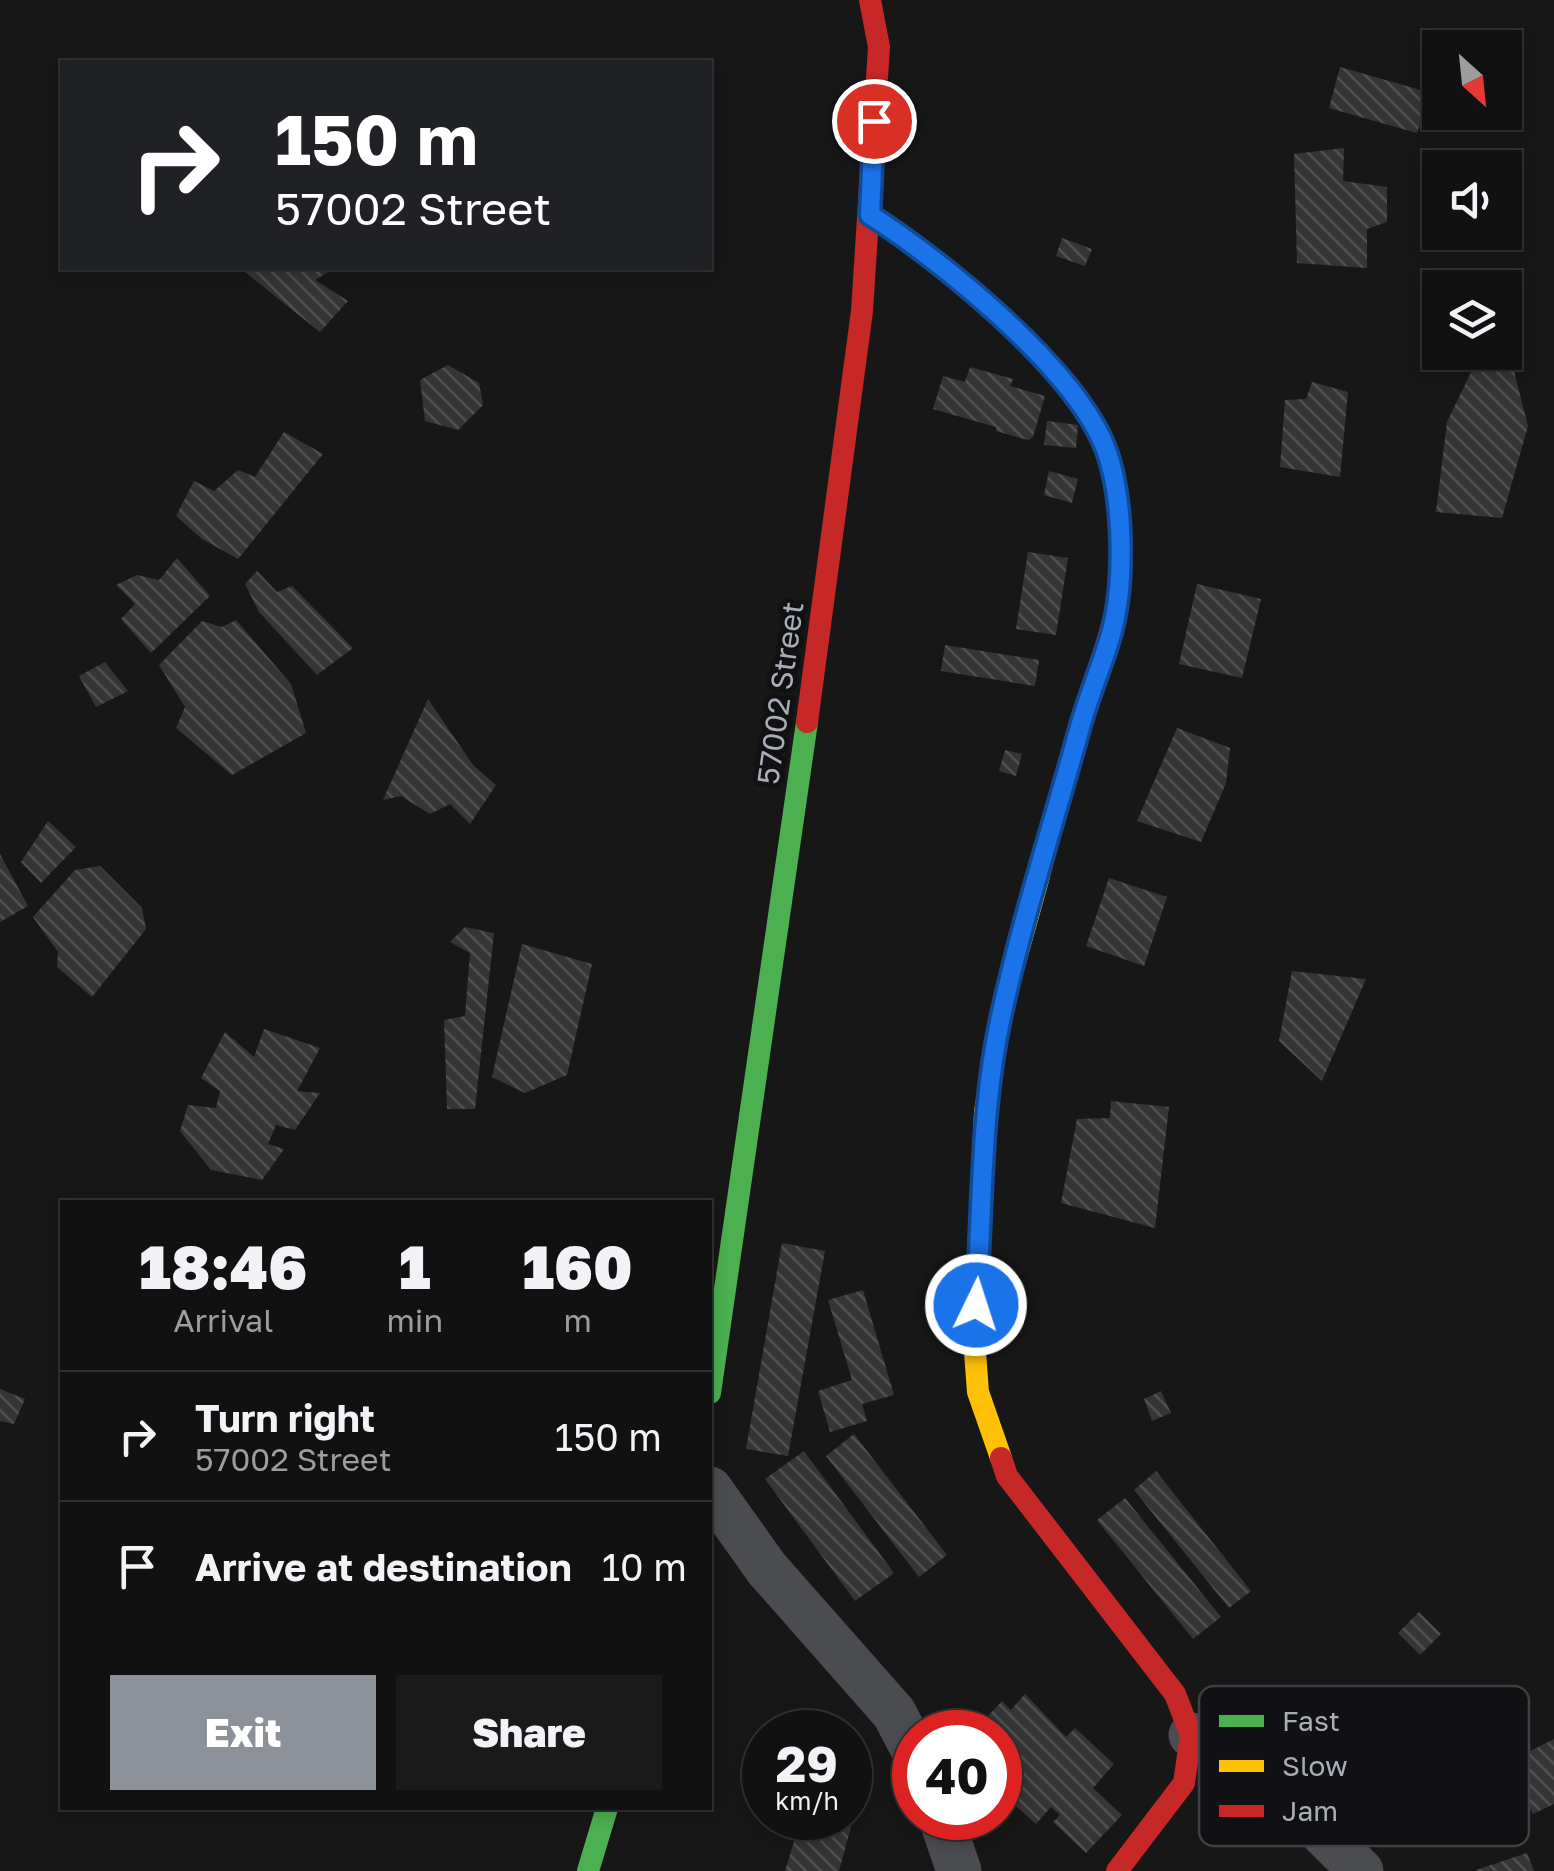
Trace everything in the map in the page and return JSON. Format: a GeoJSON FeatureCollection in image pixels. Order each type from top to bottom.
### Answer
{"type":"FeatureCollection","features":[{"type":"Feature","properties":{"kind":"street","name":"57002 Street"},"geometry":{"type":"LineString","coordinates":[[712,1376],[729,1229],[782,898],[858,349],[879,47],[870,0]]}},
{"type":"Feature","properties":{"kind":"street"},"geometry":{"type":"LineString","coordinates":[[879,47],[895,0]]}},
{"type":"Feature","properties":{"kind":"street"},"geometry":{"type":"LineString","coordinates":[[870,215],[930,254],[1035,354],[1093,425],[1102,441],[1116,490],[1120,576],[1110,638],[1087,702],[1002,1012],[985,1112],[974,1339],[978,1392],[1007,1476],[1176,1694],[1191,1735],[1184,1782],[1116,1871]]}},
{"type":"Feature","properties":{"kind":"street"},"geometry":{"type":"LineString","coordinates":[[712,1493],[767,1568],[892,1711]]}},
{"type":"Feature","properties":{"kind":"street"},"geometry":{"type":"LineString","coordinates":[[1191,1735],[1199,1740]]}},
{"type":"Feature","properties":{"kind":"street"},"geometry":{"type":"LineString","coordinates":[[588,1871],[606,1810]]}},
{"type":"Feature","properties":{"kind":"street"},"geometry":{"type":"LineString","coordinates":[[948,1840],[959,1871]]}},
{"type":"Feature","properties":{"kind":"street"},"geometry":{"type":"LineString","coordinates":[[1336,1846],[1361,1871]]}},
{"type":"Feature","properties":{"kind":"building"},"geometry":{"type":"Polygon","coordinates":[[[1340,67],[1422,90],[1422,119],[1417,133],[1329,108],[1340,67]]]}},
{"type":"Feature","properties":{"kind":"building"},"geometry":{"type":"Polygon","coordinates":[[[1344,148],[1343,181],[1387,187],[1387,222],[1367,229],[1367,268],[1297,263],[1294,154],[1344,148]]]}},
{"type":"Feature","properties":{"kind":"building"},"geometry":{"type":"Polygon","coordinates":[[[1062,238],[1092,249],[1085,266],[1056,256],[1062,238]]]}},
{"type":"Feature","properties":{"kind":"building"},"geometry":{"type":"Polygon","coordinates":[[[332,270],[315,280],[348,301],[320,332],[245,272],[332,270]]]}},
{"type":"Feature","properties":{"kind":"building"},"geometry":{"type":"Polygon","coordinates":[[[448,365],[479,383],[483,405],[458,430],[425,421],[420,380],[448,365]]]}},
{"type":"Feature","properties":{"kind":"building"},"geometry":{"type":"Polygon","coordinates":[[[970,367],[1013,379],[1010,386],[1045,396],[1033,437],[1028,440],[933,409],[943,376],[965,382],[970,367]]]}},
{"type":"Feature","properties":{"kind":"building"},"geometry":{"type":"Polygon","coordinates":[[[1472,370],[1514,371],[1528,426],[1502,518],[1436,512],[1447,422],[1472,370]]]}},
{"type":"Feature","properties":{"kind":"building"},"geometry":{"type":"Polygon","coordinates":[[[1312,382],[1348,392],[1340,477],[1280,467],[1285,400],[1306,399],[1312,382]]]}},
{"type":"Feature","properties":{"kind":"building"},"geometry":{"type":"Polygon","coordinates":[[[1047,421],[1078,425],[1076,448],[1044,445],[1047,421]]]}},
{"type":"Feature","properties":{"kind":"building"},"geometry":{"type":"Polygon","coordinates":[[[284,432],[323,454],[238,559],[202,539],[176,516],[194,481],[214,491],[238,470],[255,477],[284,432]]]}},
{"type":"Feature","properties":{"kind":"building"},"geometry":{"type":"Polygon","coordinates":[[[1049,471],[1078,479],[1072,503],[1044,495],[1049,471]]]}},
{"type":"Feature","properties":{"kind":"building"},"geometry":{"type":"Polygon","coordinates":[[[1028,552],[1068,558],[1056,635],[1016,629],[1028,552]]]}},
{"type":"Feature","properties":{"kind":"building"},"geometry":{"type":"Polygon","coordinates":[[[177,558],[210,596],[151,653],[121,619],[135,604],[116,585],[137,575],[159,580],[177,558]]]}},
{"type":"Feature","properties":{"kind":"building"},"geometry":{"type":"Polygon","coordinates":[[[257,571],[277,592],[292,586],[353,648],[317,675],[259,612],[245,584],[257,571]]]}},
{"type":"Feature","properties":{"kind":"building"},"geometry":{"type":"Polygon","coordinates":[[[1197,584],[1261,599],[1242,678],[1179,664],[1197,584]]]}},
{"type":"Feature","properties":{"kind":"building"},"geometry":{"type":"Polygon","coordinates":[[[236,620],[291,684],[306,733],[232,775],[176,728],[185,707],[159,665],[202,621],[222,627],[236,620]]]}},
{"type":"Feature","properties":{"kind":"building"},"geometry":{"type":"Polygon","coordinates":[[[945,645],[1039,660],[1035,686],[941,671],[945,645]]]}},
{"type":"Feature","properties":{"kind":"building"},"geometry":{"type":"Polygon","coordinates":[[[105,662],[128,691],[96,707],[79,676],[105,662]]]}},
{"type":"Feature","properties":{"kind":"building"},"geometry":{"type":"Polygon","coordinates":[[[428,699],[473,765],[496,785],[470,824],[450,804],[430,814],[401,796],[383,800],[428,699]]]}},
{"type":"Feature","properties":{"kind":"building"},"geometry":{"type":"Polygon","coordinates":[[[1177,728],[1230,748],[1226,783],[1201,842],[1137,821],[1177,728]]]}},
{"type":"Feature","properties":{"kind":"building"},"geometry":{"type":"Polygon","coordinates":[[[1005,750],[1022,754],[1016,776],[999,771],[1005,750]]]}},
{"type":"Feature","properties":{"kind":"building"},"geometry":{"type":"Polygon","coordinates":[[[48,821],[76,847],[41,883],[21,862],[48,821]]]}},
{"type":"Feature","properties":{"kind":"building"},"geometry":{"type":"Polygon","coordinates":[[[0,854],[28,906],[0,922],[0,854]]]}},
{"type":"Feature","properties":{"kind":"building"},"geometry":{"type":"Polygon","coordinates":[[[100,866],[142,908],[146,929],[92,997],[57,967],[58,952],[33,917],[75,870],[100,866]]]}},
{"type":"Feature","properties":{"kind":"building"},"geometry":{"type":"Polygon","coordinates":[[[1109,878],[1167,897],[1144,966],[1086,946],[1109,878]]]}},
{"type":"Feature","properties":{"kind":"building"},"geometry":{"type":"Polygon","coordinates":[[[465,927],[494,933],[475,1109],[447,1109],[444,1020],[465,1016],[470,953],[450,942],[465,927]]]}},
{"type":"Feature","properties":{"kind":"building"},"geometry":{"type":"Polygon","coordinates":[[[522,944],[592,964],[567,1075],[525,1093],[492,1077],[522,944]]]}},
{"type":"Feature","properties":{"kind":"building"},"geometry":{"type":"Polygon","coordinates":[[[1292,971],[1366,979],[1322,1081],[1279,1041],[1292,971]]]}},
{"type":"Feature","properties":{"kind":"building"},"geometry":{"type":"Polygon","coordinates":[[[264,1029],[320,1048],[297,1091],[320,1093],[295,1130],[276,1125],[268,1144],[284,1149],[262,1180],[211,1170],[180,1131],[188,1105],[216,1108],[220,1091],[201,1078],[225,1032],[254,1057],[264,1029]]]}},
{"type":"Feature","properties":{"kind":"building"},"geometry":{"type":"Polygon","coordinates":[[[1111,1101],[1169,1107],[1155,1228],[1061,1203],[1077,1119],[1110,1118],[1111,1101]]]}},
{"type":"Feature","properties":{"kind":"building"},"geometry":{"type":"Polygon","coordinates":[[[782,1243],[825,1251],[788,1456],[746,1449],[782,1243]]]}},
{"type":"Feature","properties":{"kind":"building"},"geometry":{"type":"Polygon","coordinates":[[[863,1290],[894,1395],[862,1404],[867,1421],[830,1432],[818,1391],[852,1380],[828,1300],[863,1290]]]}},
{"type":"Feature","properties":{"kind":"building"},"geometry":{"type":"Polygon","coordinates":[[[0,1389],[25,1399],[14,1424],[0,1421],[0,1389]]]}},
{"type":"Feature","properties":{"kind":"building"},"geometry":{"type":"Polygon","coordinates":[[[1161,1391],[1171,1413],[1152,1421],[1144,1399],[1161,1391]]]}},
{"type":"Feature","properties":{"kind":"building"},"geometry":{"type":"Polygon","coordinates":[[[854,1434],[947,1555],[919,1577],[826,1456],[854,1434]]]}},
{"type":"Feature","properties":{"kind":"building"},"geometry":{"type":"Polygon","coordinates":[[[804,1451],[894,1573],[855,1601],[765,1479],[804,1451]]]}},
{"type":"Feature","properties":{"kind":"building"},"geometry":{"type":"Polygon","coordinates":[[[1156,1471],[1251,1591],[1229,1608],[1134,1490],[1156,1471]]]}},
{"type":"Feature","properties":{"kind":"building"},"geometry":{"type":"Polygon","coordinates":[[[1125,1498],[1221,1617],[1193,1639],[1097,1520],[1125,1498]]]}},
{"type":"Feature","properties":{"kind":"building"},"geometry":{"type":"Polygon","coordinates":[[[1419,1612],[1441,1634],[1420,1655],[1398,1633],[1419,1612]]]}},
{"type":"Feature","properties":{"kind":"building"},"geometry":{"type":"Polygon","coordinates":[[[1025,1694],[1066,1737],[1075,1728],[1114,1764],[1093,1788],[1122,1815],[1086,1853],[1053,1822],[1060,1815],[1051,1807],[1036,1824],[1022,1812],[1022,1710],[1011,1710],[1025,1694]]]}},
{"type":"Feature","properties":{"kind":"building"},"geometry":{"type":"Polygon","coordinates":[[[1002,1701],[1011,1710],[994,1710],[1002,1701]]]}},
{"type":"Feature","properties":{"kind":"building"},"geometry":{"type":"Polygon","coordinates":[[[1554,1739],[1554,1804],[1533,1814],[1529,1806],[1529,1752],[1554,1739]]]}},
{"type":"Feature","properties":{"kind":"building"},"geometry":{"type":"Polygon","coordinates":[[[794,1840],[847,1840],[839,1871],[785,1871],[794,1840]]]}},
{"type":"Feature","properties":{"kind":"building"},"geometry":{"type":"Polygon","coordinates":[[[1527,1853],[1534,1871],[1476,1870],[1527,1853]]]}},
{"type":"Feature","properties":{"kind":"traffic: fast"},"geometry":{"type":"LineString","coordinates":[[712,1379],[807,722]]}},
{"type":"Feature","properties":{"kind":"traffic: fast"},"geometry":{"type":"LineString","coordinates":[[588,1871],[606,1810]]}},
{"type":"Feature","properties":{"kind":"traffic: slow"},"geometry":{"type":"LineString","coordinates":[[1001,1458],[978,1392],[974,1339],[985,1112],[1001,1012],[1039,876]]}},
{"type":"Feature","properties":{"kind":"traffic: jam"},"geometry":{"type":"LineString","coordinates":[[807,722],[862,311],[879,47],[870,0]]}},
{"type":"Feature","properties":{"kind":"traffic: jam"},"geometry":{"type":"LineString","coordinates":[[870,215],[931,258],[1033,347],[1085,411],[1102,441],[1112,473],[1120,542],[1116,607],[1039,876]]}},
{"type":"Feature","properties":{"kind":"traffic: jam"},"geometry":{"type":"LineString","coordinates":[[1001,1458],[1007,1476],[1175,1694],[1191,1735],[1184,1783],[1117,1871]]}},
{"type":"Feature","properties":{"kind":"route"},"geometry":{"type":"LineString","coordinates":[[874,121],[870,215],[930,254],[1035,354],[1084,409],[1102,441],[1116,490],[1120,576],[1110,638],[1087,702],[1002,1012],[985,1112],[984,1204],[976,1305]]}}]}
